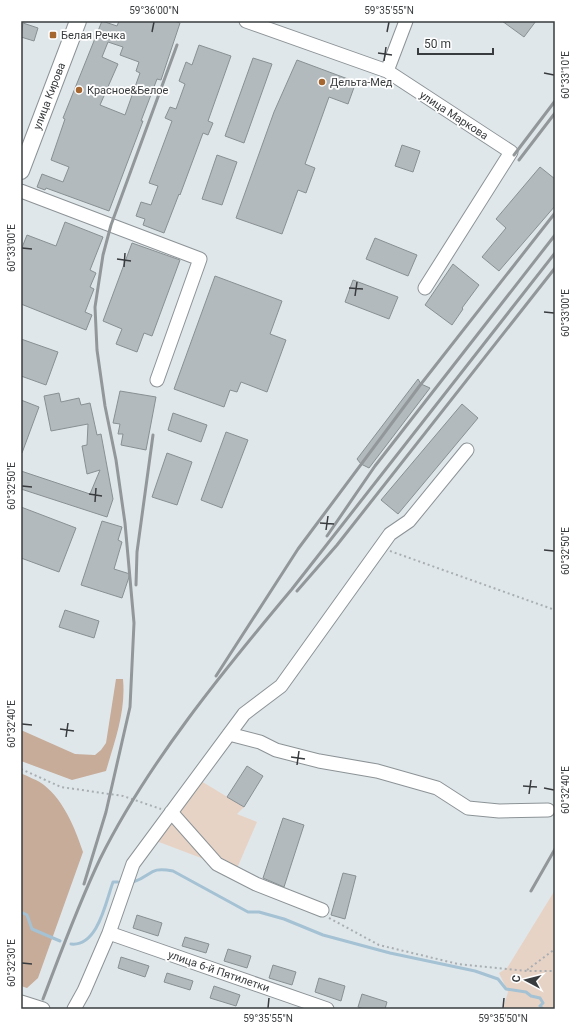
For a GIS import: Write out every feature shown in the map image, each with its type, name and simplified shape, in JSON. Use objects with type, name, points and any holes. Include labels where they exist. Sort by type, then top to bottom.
[{"type":"main road","name":"улица Кирова","points":[[21,171],[78,21]]},
{"type":"street","points":[[387,71],[406,21]]},
{"type":"street","name":"улица Маркова","points":[[251,22],[387,71],[511,152],[425,288]]},
{"type":"street","points":[[21,191],[200,259],[157,380]]},
{"type":"street","points":[[74,1009],[84,991],[109,933],[134,864],[244,714],[281,686],[390,534],[408,521],[467,450]]},
{"type":"street","points":[[229,734],[297,756],[377,771],[437,788],[468,808],[499,811],[548,810]]},
{"type":"street","points":[[171,812],[217,864],[256,884],[322,910]]},
{"type":"street","name":"улица 6-й Пятилетки","points":[[109,933],[327,1009]]},
{"type":"street","points":[[24,1005],[43,1009]]},
{"type":"path","points":[[381,547],[555,610]]},
{"type":"path","points":[[21,769],[61,787],[122,796],[171,812]]},
{"type":"path","points":[[322,910],[331,920],[379,945],[458,964],[555,971]]},
{"type":"path","points":[[527,970],[555,949]]},
{"type":"shaded area","points":[[116,679],[123,679],[123,703],[116,737],[106,771],[72,780],[21,761],[21,730],[75,754],[95,755],[101,750],[106,743]]},
{"type":"shaded area","points":[[21,773],[42,783],[51,791],[68,816],[83,852],[38,978],[27,988],[21,986]]},
{"type":"shaded area","points":[[196,778],[244,807],[237,814],[257,822],[235,873],[217,864],[151,839]]},
{"type":"shaded area","points":[[555,890],[555,1009],[503,1009],[508,992],[499,973],[507,968]]},
{"type":"building","points":[[102,21],[117,26],[119,21],[174,21],[180,23],[161,80],[157,79],[109,211],[46,188],[45,190],[37,187],[42,174],[63,182],[69,167],[51,160],[65,119],[63,118]],"holes":[[[108,42],[123,47],[120,55],[139,62],[136,71],[140,73],[125,115],[100,105],[118,64],[102,57]]]},
{"type":"building","points":[[502,21],[536,21],[524,37]]},
{"type":"building","points":[[23,23],[38,28],[34,41],[21,37]]},
{"type":"building","points":[[199,45],[231,56],[208,121],[213,123],[208,135],[203,133],[164,233],[143,225],[145,219],[136,216],[141,202],[151,205],[158,186],[149,183],[172,121],[165,118],[170,107],[176,109],[185,84],[179,81],[186,62],[192,65]]},
{"type":"building","points":[[253,58],[272,64],[244,143],[225,136]]},
{"type":"building","points":[[297,60],[356,82],[348,104],[329,97],[305,164],[315,168],[306,193],[298,190],[282,234],[236,218],[274,112]]},
{"type":"building","points":[[402,145],[420,151],[413,172],[395,166]]},
{"type":"building","points":[[217,155],[237,162],[222,205],[202,199]]},
{"type":"building","points":[[540,167],[555,179],[555,206],[499,271],[482,257],[506,228],[496,219]]},
{"type":"building","points":[[65,222],[103,237],[90,270],[96,273],[90,287],[94,289],[85,312],[92,315],[86,330],[21,304],[21,250],[27,235],[56,246]]},
{"type":"building","points":[[375,238],[417,255],[408,276],[366,259]]},
{"type":"building","points":[[132,243],[180,260],[152,336],[144,333],[137,352],[116,344],[122,329],[103,321]]},
{"type":"building","points":[[453,264],[479,285],[462,308],[463,309],[452,325],[425,305]]},
{"type":"building","points":[[215,276],[282,301],[270,334],[286,340],[267,392],[241,382],[237,392],[230,390],[224,407],[174,389]]},
{"type":"building","points":[[353,280],[398,297],[389,319],[345,302]]},
{"type":"building","points":[[21,339],[58,352],[46,385],[21,376]]},
{"type":"building","points":[[418,379],[421,384],[430,388],[369,468],[361,464],[357,459]]},
{"type":"building","points":[[120,391],[156,397],[146,450],[121,445],[123,434],[118,434],[120,424],[113,423]]},
{"type":"building","points":[[59,393],[61,402],[79,398],[81,405],[90,403],[97,435],[101,434],[113,499],[107,517],[21,489],[21,471],[90,494],[100,470],[87,474],[82,446],[87,445],[88,424],[51,431],[44,396]]},
{"type":"building","points":[[21,400],[39,407],[22,453],[21,452]]},
{"type":"building","points":[[462,404],[478,418],[398,514],[381,500]]},
{"type":"building","points":[[173,413],[207,425],[201,442],[168,430]]},
{"type":"building","points":[[226,432],[248,440],[222,508],[201,500]]},
{"type":"building","points":[[167,453],[192,462],[177,505],[152,497]]},
{"type":"building","points":[[21,507],[76,528],[59,572],[21,558]]},
{"type":"building","points":[[102,521],[122,527],[118,540],[122,542],[114,569],[130,574],[122,598],[81,585]]},
{"type":"building","points":[[65,610],[99,621],[94,638],[59,627]]},
{"type":"building","points":[[247,766],[263,776],[244,807],[227,797]]},
{"type":"building","points":[[283,818],[304,825],[284,887],[263,878]]},
{"type":"building","points":[[343,873],[356,876],[345,919],[331,915]]},
{"type":"building","points":[[137,915],[162,923],[158,936],[133,928]]},
{"type":"building","points":[[185,937],[209,944],[206,953],[182,946]]},
{"type":"building","points":[[228,949],[251,956],[247,968],[224,961]]},
{"type":"building","points":[[121,957],[149,966],[145,977],[118,968]]},
{"type":"building","points":[[273,965],[296,972],[292,985],[269,978]]},
{"type":"building","points":[[167,973],[193,981],[190,990],[164,982]]},
{"type":"building","points":[[319,978],[345,986],[341,1001],[315,992]]},
{"type":"building","points":[[214,986],[240,995],[236,1006],[210,998]]},
{"type":"building","points":[[362,994],[387,1002],[385,1009],[364,1009],[358,1007]]},
{"type":"waterway","points":[[133,882],[151,872],[159,870],[173,871],[248,912],[259,912],[284,919],[323,935],[390,953],[475,971],[498,979],[506,989],[526,992],[531,996],[540,998],[543,1003],[540,1006],[543,1009]]},
{"type":"waterway","points":[[71,944],[80,943],[88,938],[94,931],[104,911],[113,882],[118,882]]},
{"type":"waterway","points":[[21,912],[27,915],[32,929],[60,941]]},
{"type":"railway","points":[[84,884],[106,812],[130,707],[134,623],[125,523],[97,350],[95,307],[103,255],[111,225],[177,45]]},
{"type":"railway","points":[[514,155],[555,101]]},
{"type":"railway","points":[[519,160],[555,113]]},
{"type":"railway","points":[[216,676],[298,549],[421,384],[555,213]]},
{"type":"railway","points":[[327,536],[375,466],[555,235]]},
{"type":"railway","points":[[43,999],[77,911],[100,859],[119,823],[163,753],[214,685],[292,589],[555,253]]},
{"type":"railway","points":[[297,591],[337,545],[555,268]]},
{"type":"railway","points":[[136,585],[137,552],[153,435]]},
{"type":"railway","points":[[531,891],[555,849]]},
{"type":"place","name":"Белая Речка","points":[[53,35]]},
{"type":"place","name":"Дельта-Мед","points":[[322,82]]},
{"type":"place","name":"Красное&Белое","points":[[79,90]]}]
